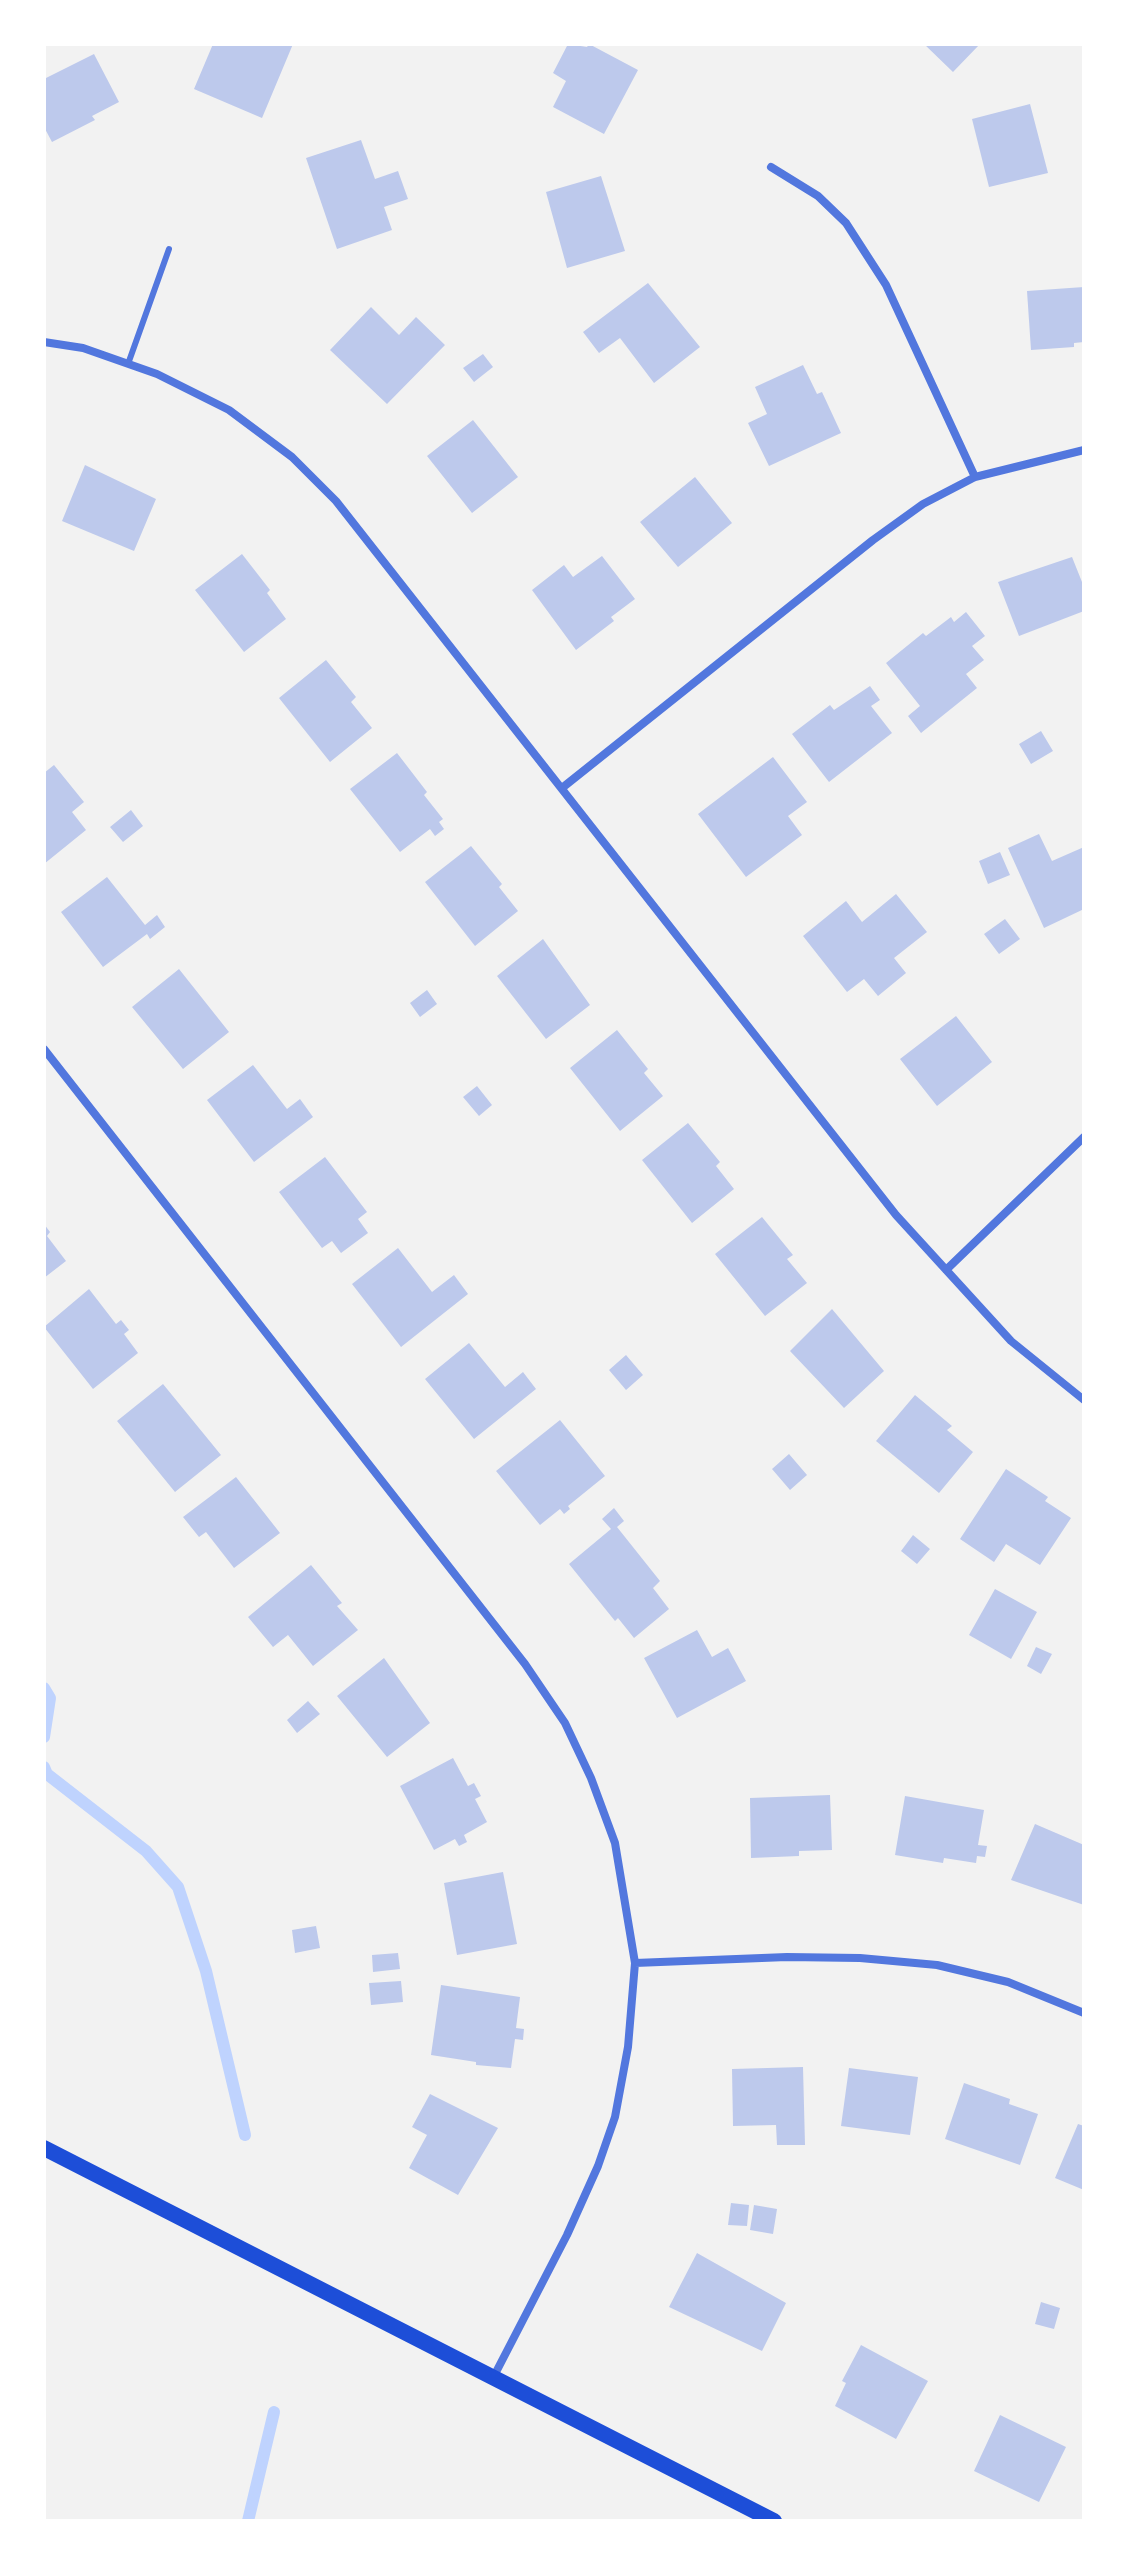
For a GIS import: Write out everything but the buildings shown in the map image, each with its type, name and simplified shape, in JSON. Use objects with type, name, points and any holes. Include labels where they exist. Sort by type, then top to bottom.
[{"type":"main road","points":[[44,2148],[774,2521]]},
{"type":"street","points":[[771,167],[818,196],[846,223],[886,285],[975,477]]},
{"type":"street","points":[[44,342],[83,348],[128,364],[229,410],[292,457],[336,501],[896,1215],[1011,1341],[1084,1400]]},
{"type":"street","points":[[562,788],[873,540],[923,504],[975,477],[1084,450]]},
{"type":"street","points":[[44,1049],[489,1618],[565,1723],[591,1778],[615,1843],[635,1963],[628,2047],[615,2117],[567,2235],[494,2376]]},
{"type":"street","points":[[946,1270],[1084,1137]]},
{"type":"street","points":[[635,1963],[787,1957],[860,1958],[937,1965],[1008,1982],[1084,2013]]},
{"type":"lane","points":[[128,364],[169,249]]},
{"type":"waterway","points":[[44,1688],[50,1698],[44,1737]]},
{"type":"waterway","points":[[44,1767],[47,1774],[146,1851],[178,1887],[206,1971],[245,2135]]},
{"type":"waterway","points":[[248,2521],[274,2412]]}]
